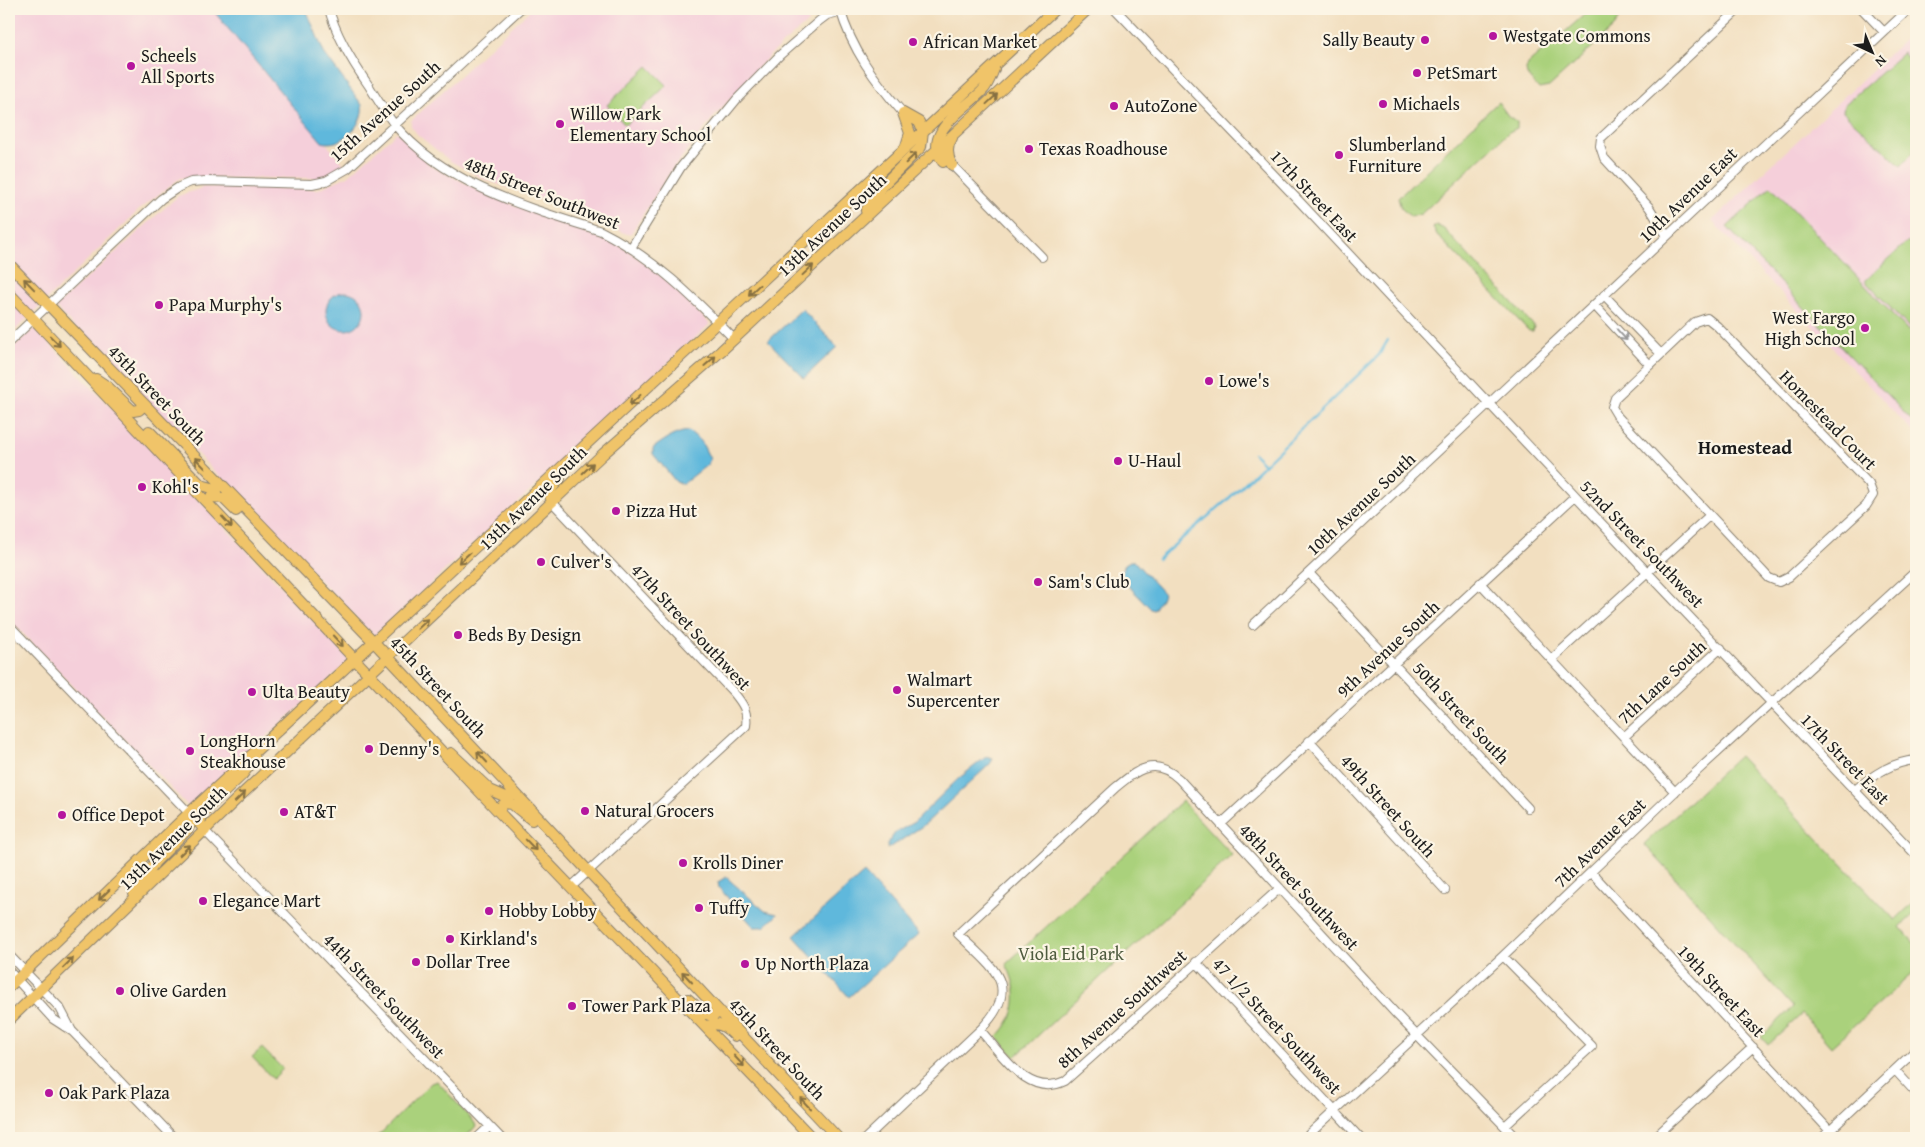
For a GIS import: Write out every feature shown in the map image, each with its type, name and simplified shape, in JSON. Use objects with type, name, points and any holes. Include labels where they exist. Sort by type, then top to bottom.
[{"type":"main road","points":[[948,164],[937,149],[940,132],[984,89],[998,62],[1055,9]]},
{"type":"main road","name":"13th Avenue South","points":[[9,1020],[34,998],[124,908],[603,454],[734,339],[1088,9]]},
{"type":"main road","name":"13th Avenue South","points":[[9,987],[189,813],[904,149],[921,127],[952,105],[998,62]]},
{"type":"main road","points":[[859,222],[881,187],[917,153],[923,138],[921,127],[903,113]]},
{"type":"main road","points":[[903,113],[910,133],[904,149]]},
{"type":"main road","points":[[948,164],[948,145],[956,133]]},
{"type":"main road","points":[[918,167],[928,162],[948,164]]},
{"type":"main road","name":"45th Street South","points":[[9,264],[373,641],[838,1138]]},
{"type":"main road","name":"45th Street South","points":[[9,293],[369,676],[812,1138]]},
{"type":"main road","points":[[88,376],[108,387],[133,411],[139,410],[144,405]]},
{"type":"main road","points":[[552,502],[549,492],[554,485],[607,432],[615,418]]},
{"type":"main road","points":[[133,423],[146,428],[201,485],[216,489],[221,485]]},
{"type":"main road","points":[[206,501],[211,497],[223,498],[268,543],[302,569]]},
{"type":"main road","points":[[426,734],[446,749],[490,790],[506,797],[515,793]]},
{"type":"main road","points":[[205,831],[200,824],[202,813],[242,775],[270,738]]},
{"type":"main road","points":[[497,810],[505,803],[512,804],[547,834],[558,839]]},
{"type":"main road","points":[[124,908],[155,862],[188,829],[191,822],[189,813]]},
{"type":"main road","points":[[634,953],[654,964],[704,1013],[712,1016],[721,1012]]},
{"type":"main road","points":[[706,1026],[713,1023],[728,1029],[760,1063],[790,1086]]},
{"type":"street","name":"48th Street Southwest","points":[[328,9],[338,34],[354,63],[395,124],[434,160],[471,182],[554,216],[601,231],[631,248],[657,267],[734,339]]},
{"type":"street","name":"15th Avenue South","points":[[9,342],[161,199],[179,187],[206,181],[293,184],[326,180],[347,169],[520,9]]},
{"type":"street","points":[[631,248],[681,166],[737,99],[780,55],[813,26],[827,15],[851,9]]},
{"type":"street","name":"17th Street East","points":[[1115,9],[1299,201],[1489,405]]},
{"type":"street","points":[[1668,236],[1649,207],[1604,158],[1600,142],[1604,135],[1739,9]]},
{"type":"street","points":[[1862,9],[1884,32]]},
{"type":"street","name":"10th Avenue East","points":[[1489,405],[1909,9]]},
{"type":"street","points":[[841,10],[848,34],[865,66],[903,113]]},
{"type":"street","points":[[948,164],[1042,257]]},
{"type":"street","points":[[1604,295],[1661,354]]},
{"type":"street","points":[[1594,305],[1650,365]]},
{"type":"street","name":"Homestead Court","points":[[1707,318],[1717,326],[1869,484],[1873,495],[1866,506],[1789,577],[1779,582],[1769,578],[1618,417],[1612,407],[1615,398],[1661,354],[1695,322],[1707,318]]},
{"type":"street","name":"52nd Street Southwest","points":[[1489,405],[1648,574],[1721,648],[1772,705]]},
{"type":"street","name":"10th Avenue South","points":[[1253,625],[1489,405]]},
{"type":"street","name":"9th Avenue South","points":[[1221,824],[1575,496]]},
{"type":"street","name":"47th Street Southwest","points":[[552,502],[734,693],[745,708],[746,726],[589,872]]},
{"type":"street","points":[[1552,659],[1710,516]]},
{"type":"street","name":"7th Avenue East","points":[[1305,1138],[1503,956],[1675,792],[1916,571]]},
{"type":"street","name":"50th Street South","points":[[1309,573],[1528,808]]},
{"type":"street","points":[[1480,583],[1675,792]]},
{"type":"street","points":[[9,625],[189,813]]},
{"type":"street","name":"7th Lane South","points":[[1624,737],[1721,648]]},
{"type":"street","name":"17th Street East","points":[[1772,705],[1916,855]]},
{"type":"street","name":"49th Street South","points":[[1310,742],[1445,890]]},
{"type":"street","points":[[1855,790],[1885,768],[1906,760],[1916,760]]},
{"type":"street","name":"48th Street Southwest","points":[[980,1030],[994,1016],[1000,1005],[1002,991],[1000,980],[993,968],[958,934],[1134,772],[1144,768],[1155,767],[1173,774],[1416,1035],[1516,1138]]},
{"type":"street","name":"44th Street Southwest","points":[[205,831],[501,1138]]},
{"type":"street","points":[[572,887],[589,872]]},
{"type":"street","name":"19th Street East","points":[[1591,872],[1830,1131]]},
{"type":"street","name":"8th Avenue Southwest","points":[[980,1030],[1018,1072],[1031,1082],[1038,1086],[1056,1085],[1079,1070],[1196,962],[1280,888]]},
{"type":"street","points":[[9,955],[60,1008],[73,1032]]},
{"type":"street","points":[[1503,956],[1592,1046],[1505,1126]]},
{"type":"street","name":"47 1/2 Street Southwest","points":[[1196,962],[1360,1138]]},
{"type":"street","points":[[9,971],[54,1019],[73,1032],[174,1138]]},
{"type":"street","points":[[866,1138],[980,1030]]},
{"type":"street","points":[[1654,1138],[1753,1047]]},
{"type":"street","points":[[1822,1138],[1916,1050]]},
{"type":"street","points":[[1894,1070],[1916,1093]]},
{"type":"street","points":[[477,1138],[490,1127]]},
{"type":"shaded area","points":[[9,9],[214,9],[345,166],[321,178],[180,178],[141,208],[9,336]]},
{"type":"shaded area","name":"Willow Park Elementary School","points":[[531,9],[823,9],[770,55],[712,119],[671,171],[631,233],[627,234],[564,207],[486,180],[450,161],[418,135],[411,126],[411,121]]},
{"type":"shaded area","name":"West Fargo High School","points":[[1916,29],[1916,435],[1712,221]]},
{"type":"shaded area","points":[[397,132],[431,166],[491,196],[624,247],[665,279],[710,324],[374,636],[55,307],[178,196],[205,187],[318,189],[348,176]]},
{"type":"shaded area","points":[[35,328],[351,660],[189,807],[9,619],[9,351]]},
{"type":"green space","points":[[1591,9],[1629,9],[1619,17],[1615,26],[1549,87],[1539,89],[1527,75],[1528,64]]},
{"type":"green space","points":[[1903,53],[1916,68],[1916,149],[1901,166],[1843,112],[1844,105]]},
{"type":"green space","points":[[648,66],[667,85],[625,125],[607,105]]},
{"type":"green space","points":[[1498,102],[1509,117],[1517,121],[1517,128],[1509,132],[1421,214],[1411,217],[1401,208],[1398,198]]},
{"type":"green space","points":[[1771,186],[1916,339],[1916,420],[1914,423],[1727,227]]},
{"type":"green space","points":[[1436,225],[1444,229],[1534,326],[1533,331],[1529,331],[1438,236],[1433,228]]},
{"type":"green space","points":[[1908,241],[1916,249],[1916,335],[1865,281]]},
{"type":"green space","points":[[1739,756],[1895,920],[1916,900],[1916,912],[1900,927],[1916,945],[1916,970],[1831,1047],[1802,1014],[1768,1045],[1761,1037],[1793,1007],[1644,844]]},
{"type":"green space","name":"Viola Eid Park","points":[[1182,801],[1232,855],[1015,1057],[997,1037],[1010,1020],[1015,1002],[1014,984],[1006,964]]},
{"type":"green space","points":[[262,1048],[283,1069],[273,1079],[252,1057]]},
{"type":"green space","points":[[437,1081],[476,1126],[465,1138],[376,1138],[431,1083]]},
{"type":"water","points":[[212,9],[306,9],[324,53],[362,105],[360,120],[351,133],[337,141],[330,143],[322,142]]},
{"type":"water","points":[[345,292],[358,298],[364,311],[358,324],[345,330],[332,324],[326,311],[332,298]]},
{"type":"water","points":[[802,309],[837,347],[804,378],[768,341]]},
{"type":"water","points":[[689,431],[701,441],[710,459],[707,465],[683,484],[676,482],[653,454],[653,448],[666,439]]},
{"type":"water","points":[[1134,561],[1164,594],[1154,610],[1120,577],[1125,564]]},
{"type":"water","points":[[986,757],[993,759],[990,764],[924,825],[888,849],[888,843],[895,833],[914,822],[958,779]]},
{"type":"water","points":[[864,873],[919,934],[849,997],[794,936]]},
{"type":"water","points":[[726,877],[765,911],[777,914],[776,916],[764,927],[754,927],[719,888],[718,882]]},
{"type":"waterway","points":[[1158,559],[1226,501],[1379,355],[1388,340]]},
{"type":"waterway","points":[[1254,454],[1264,464]]},
{"type":"place","name":"Westgate Commons","points":[[1493,36]]},
{"type":"place","name":"Sally Beauty","points":[[1425,40]]},
{"type":"place","name":"African Market","points":[[913,42]]},
{"type":"place","name":"Scheels All Sports","points":[[131,66]]},
{"type":"place","name":"PetSmart","points":[[1417,73]]},
{"type":"place","name":"Michaels","points":[[1383,104]]},
{"type":"place","name":"AutoZone","points":[[1114,106]]},
{"type":"place","name":"Willow Park Elementary School","points":[[560,124]]},
{"type":"place","name":"Texas Roadhouse","points":[[1029,149]]},
{"type":"place","name":"Slumberland Furniture","points":[[1339,155]]},
{"type":"place","name":"Papa Murphy's","points":[[159,305]]},
{"type":"place","name":"West Fargo High School","points":[[1865,328]]},
{"type":"place","name":"Lowe's","points":[[1209,381]]},
{"type":"place","name":"U-Haul","points":[[1118,461]]},
{"type":"place","name":"Kohl's","points":[[142,487]]},
{"type":"place","name":"Pizza Hut","points":[[616,511]]},
{"type":"place","name":"Culver's","points":[[541,562]]},
{"type":"place","name":"Sam's Club","points":[[1038,582]]},
{"type":"place","name":"Beds By Design","points":[[458,635]]},
{"type":"place","name":"Walmart Supercenter","points":[[897,690]]},
{"type":"place","name":"Ulta Beauty","points":[[252,692]]},
{"type":"place","name":"Denny's","points":[[369,749]]},
{"type":"place","name":"LongHorn Steakhouse","points":[[190,751]]},
{"type":"place","name":"Natural Grocers","points":[[585,811]]},
{"type":"place","name":"AT&T","points":[[284,812]]},
{"type":"place","name":"Office Depot","points":[[62,815]]},
{"type":"place","name":"Krolls Diner","points":[[683,863]]},
{"type":"place","name":"Elegance Mart","points":[[203,901]]},
{"type":"place","name":"Tuffy","points":[[699,908]]},
{"type":"place","name":"Hobby Lobby","points":[[489,911]]},
{"type":"place","name":"Kirkland's","points":[[450,939]]},
{"type":"place","name":"Dollar Tree","points":[[416,962]]},
{"type":"place","name":"Up North Plaza","points":[[745,964]]},
{"type":"place","name":"Olive Garden","points":[[120,991]]},
{"type":"place","name":"Tower Park Plaza","points":[[572,1006]]},
{"type":"place","name":"Oak Park Plaza","points":[[49,1093]]},
{"type":"district","name":"Homestead","points":[[1745,447]]}]
